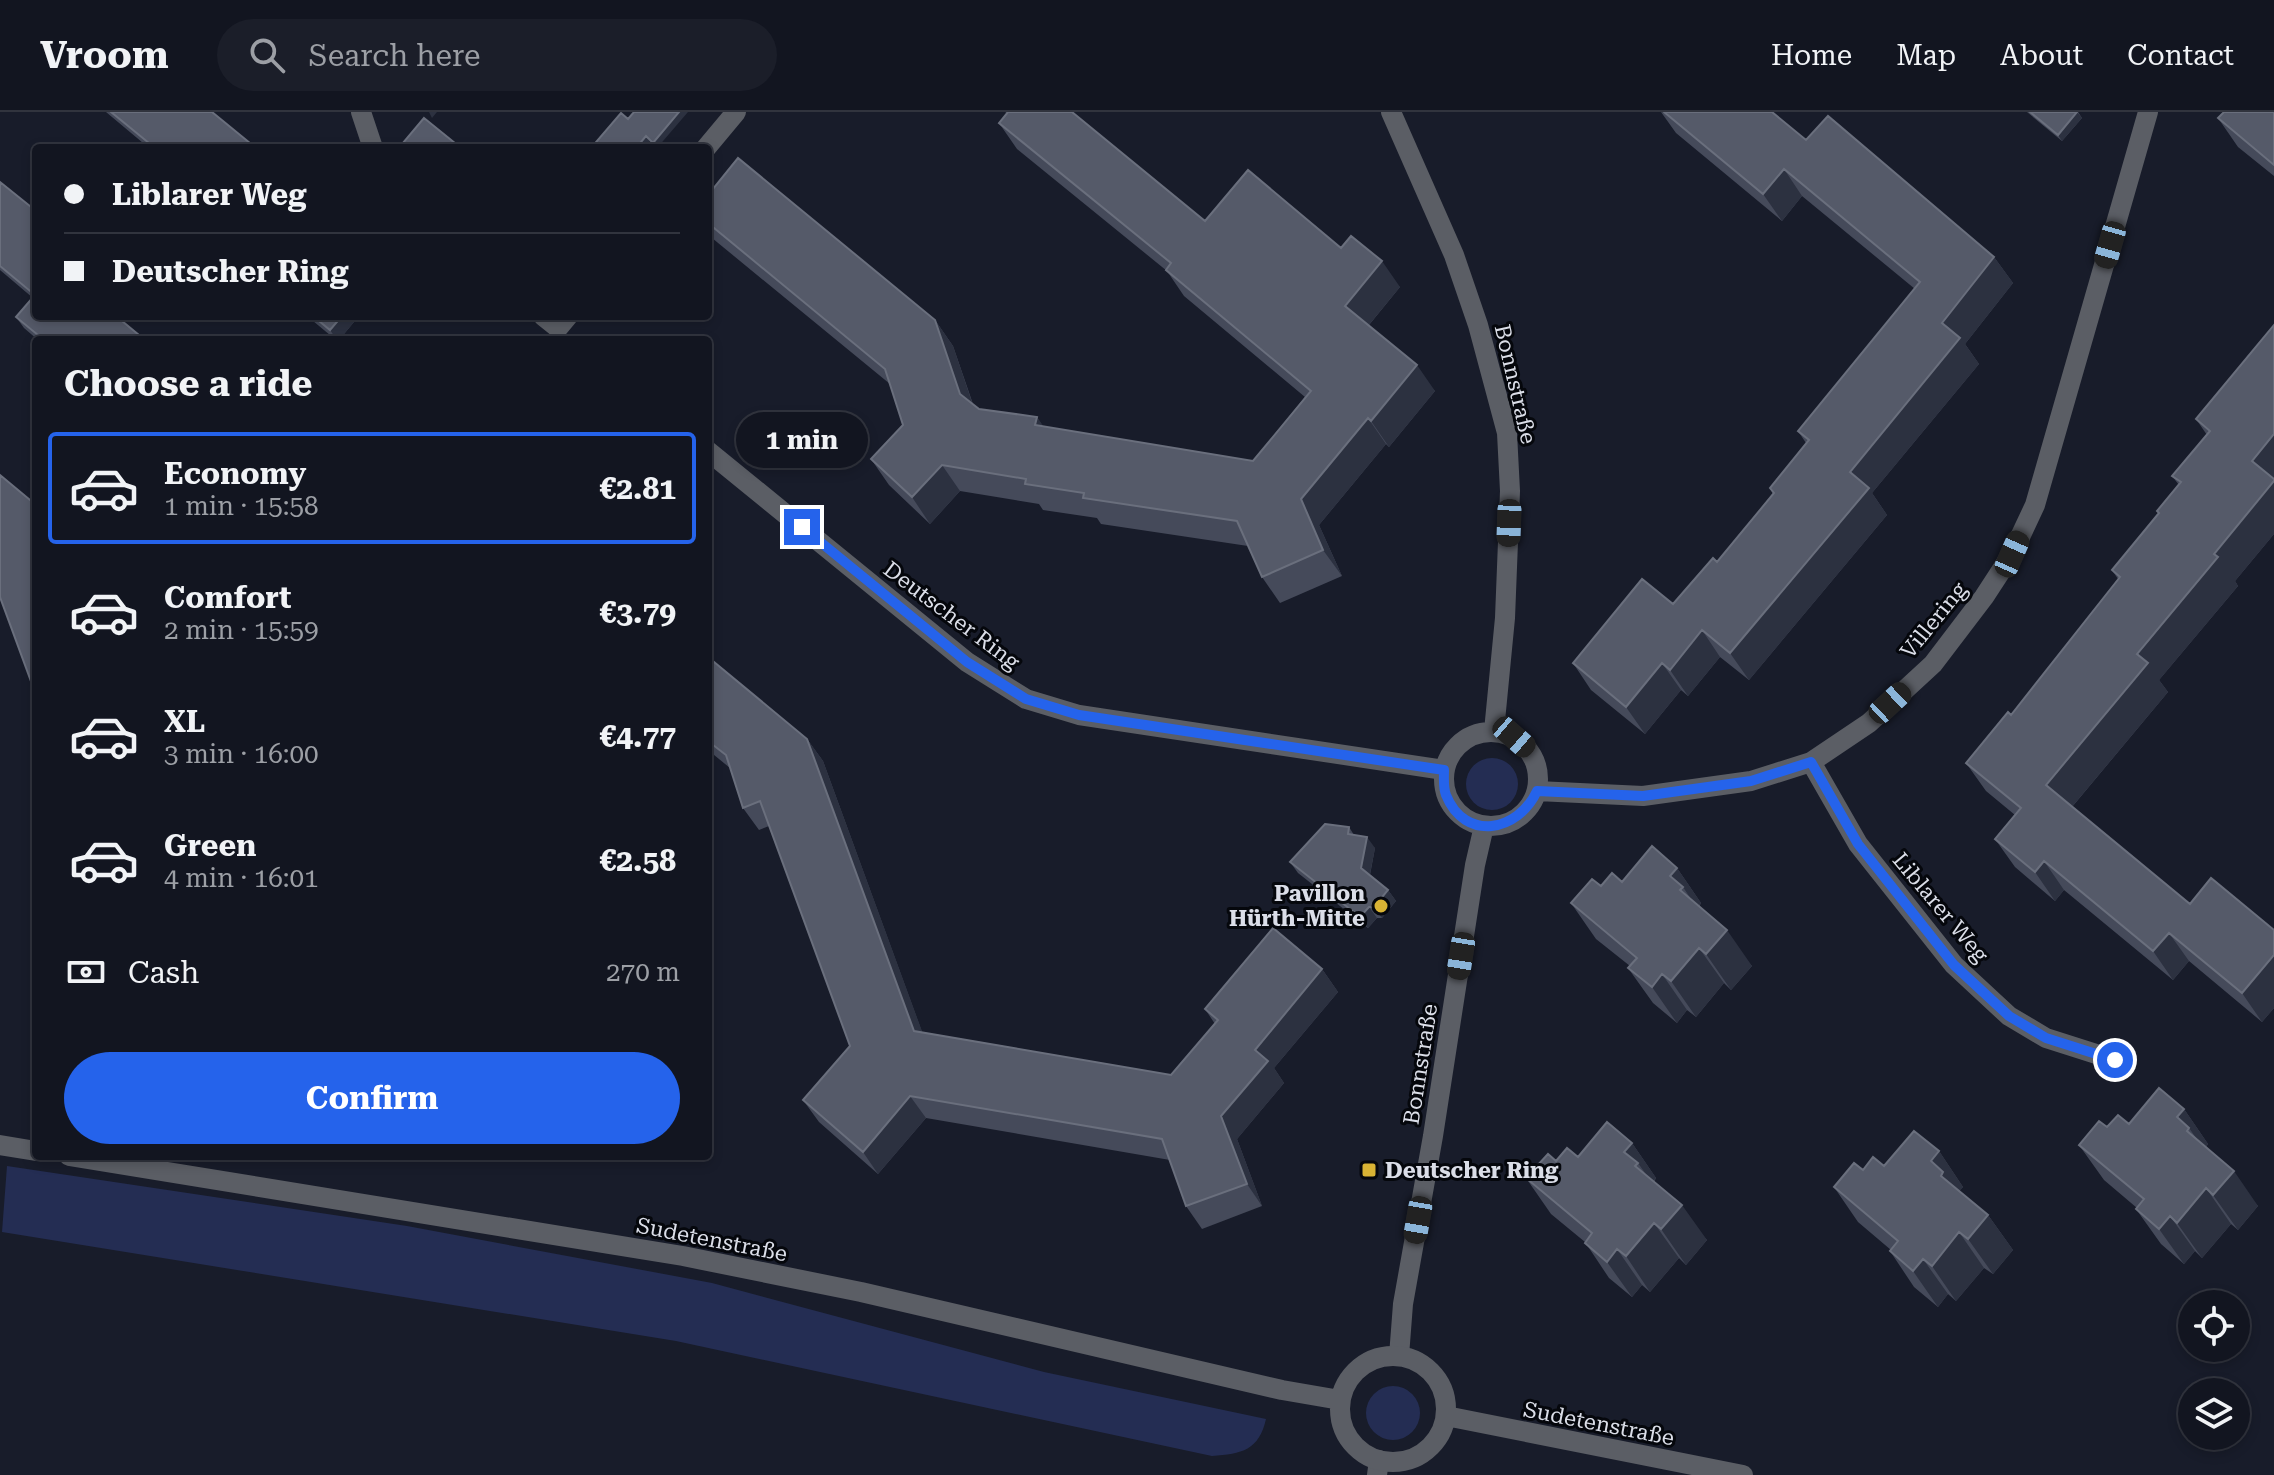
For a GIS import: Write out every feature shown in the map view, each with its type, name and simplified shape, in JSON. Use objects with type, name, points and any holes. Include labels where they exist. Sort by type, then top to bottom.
[{"type":"street","points":[[361,112],[372,144]]},
{"type":"street","points":[[709,144],[736,112]]},
{"type":"street","name":"Bonnstraße","points":[[1391,112],[1454,255],[1478,325],[1507,433],[1510,491],[1505,618],[1494,731]]},
{"type":"street","name":"Villering","points":[[1537,791],[1643,796],[1751,781],[1811,762],[1869,723],[1933,664],[2012,554],[2035,505],[2148,112]]},
{"type":"street","name":"Deutscher Ring","points":[[712,454],[967,662],[1026,699],[1079,715],[1444,770]]},
{"type":"street","points":[[1494,731],[1514,737],[1530,751],[1538,770],[1537,791],[1530,807],[1517,819],[1501,826],[1484,826],[1467,820],[1453,808],[1445,792],[1444,770],[1451,753],[1465,738],[1479,732],[1494,731]]},
{"type":"street","name":"Liblarer Weg","points":[[1811,762],[1858,844],[1954,965],[2009,1016],[2046,1038],[2115,1060]]},
{"type":"street","name":"Bonnstraße","points":[[1399,1356],[1403,1304],[1484,826]]},
{"type":"street","points":[[0,1145],[32,1150]]},
{"type":"street","name":"Sudetenstraße","points":[[94,1160],[683,1256],[861,1292],[1282,1390],[1340,1400]]},
{"type":"street","points":[[1399,1356],[1416,1361],[1430,1370],[1440,1384],[1446,1416],[1438,1437],[1423,1454],[1378,1468],[1344,1431],[1340,1400],[1352,1375],[1362,1366],[1373,1360],[1399,1356]]},
{"type":"street","name":"Sudetenstraße","points":[[1446,1416],[1743,1475]]},
{"type":"shaded area","points":[[1492,758],[1510,766],[1518,784],[1510,802],[1492,810],[1474,802],[1466,784],[1474,766]]},
{"type":"shaded area","points":[[7,1166],[407,1226],[712,1283],[1044,1372],[1266,1419],[1254,1444],[1240,1452],[1212,1456],[676,1341],[2,1232]]},
{"type":"shaded area","points":[[1393,1386],[1404,1388],[1412,1394],[1418,1402],[1418,1424],[1412,1432],[1404,1438],[1393,1440],[1382,1438],[1374,1432],[1368,1424],[1366,1413],[1368,1402],[1374,1394],[1382,1388]]},
{"type":"building","points":[[111,112],[212,112],[251,144],[150,144]]},
{"type":"building","points":[[634,112],[679,112],[653,143],[646,136],[639,144],[594,144],[621,113],[628,119]]},
{"type":"building","points":[[1008,112],[1072,112],[1205,221],[1248,170],[1341,248],[1351,236],[1382,261],[1345,306],[1417,365],[1301,499],[1323,550],[1262,577],[1237,521],[1083,498],[1084,493],[1025,484],[1026,479],[942,465],[912,497],[871,459],[903,425],[885,369],[712,226],[712,190],[738,158],[935,320],[960,394],[979,409],[1037,417],[1035,425],[1253,461],[1311,391],[1166,270],[1171,263],[999,123]]},
{"type":"building","points":[[1664,112],[1772,112],[1806,140],[1828,116],[1994,257],[1942,323],[1960,338],[1850,472],[1869,488],[1730,653],[1702,630],[1670,670],[1662,663],[1626,707],[1573,663],[1642,579],[1673,604],[1713,558],[1717,562],[1774,493],[1770,488],[1809,440],[1798,431],[1920,282],[1784,169],[1763,194]]},
{"type":"building","points":[[2030,112],[2077,112],[2058,135]]},
{"type":"building","points":[[2224,112],[2274,112],[2274,165],[2218,118]]},
{"type":"building","points":[[424,118],[456,144],[402,144]]},
{"type":"building","points":[[0,182],[32,208],[32,293],[0,266]]},
{"type":"building","points":[[32,298],[32,320],[121,320],[140,336],[39,336],[16,317]]},
{"type":"building","points":[[318,320],[339,320],[330,330]]},
{"type":"building","points":[[2274,325],[2274,434],[2252,461],[2274,481],[2214,554],[2218,557],[2137,654],[2148,663],[2046,785],[2190,904],[2211,878],[2274,930],[2274,955],[2242,993],[2169,933],[2153,951],[2044,861],[2035,872],[1995,839],[2021,808],[1966,763],[2008,712],[2011,715],[2120,577],[2112,570],[2181,482],[2172,476],[2210,431],[2196,419]]},
{"type":"building","points":[[0,475],[32,502],[32,684],[0,597]]},
{"type":"building","points":[[712,660],[807,739],[914,1031],[1171,1075],[1218,1020],[1205,1009],[1273,928],[1322,969],[1255,1050],[1268,1061],[1221,1116],[1247,1184],[1186,1206],[1162,1139],[910,1096],[863,1152],[803,1100],[850,1046],[760,801],[743,808],[726,755],[712,744]]},
{"type":"building","points":[[1325,824],[1349,827],[1348,834],[1367,837],[1361,868],[1388,890],[1374,907],[1369,907],[1360,917],[1290,862]]},
{"type":"building","points":[[1652,846],[1677,868],[1670,876],[1683,887],[1680,890],[1727,930],[1706,954],[1699,948],[1671,981],[1662,974],[1652,987],[1628,968],[1637,958],[1571,903],[1592,879],[1601,886],[1612,873],[1622,882]]},
{"type":"building","points":[[2159,1088],[2184,1109],[2177,1117],[2189,1128],[2187,1131],[2234,1171],[2213,1195],[2206,1188],[2177,1223],[2170,1216],[2159,1229],[2136,1209],[2144,1199],[2079,1145],[2099,1121],[2107,1127],[2118,1115],[2129,1124]]},
{"type":"building","points":[[1607,1122],[1632,1143],[1624,1152],[1638,1163],[1635,1166],[1682,1205],[1661,1229],[1654,1223],[1626,1256],[1617,1249],[1607,1262],[1585,1243],[1592,1233],[1526,1178],[1548,1154],[1556,1161],[1567,1148],[1578,1157]]},
{"type":"building","points":[[1914,1131],[1939,1151],[1931,1161],[1943,1172],[1941,1176],[1988,1215],[1968,1239],[1959,1232],[1932,1266],[1923,1259],[1913,1271],[1890,1251],[1898,1241],[1834,1187],[1854,1163],[1863,1170],[1873,1157],[1884,1166]]},
{"type":"place","name":"Pavillon Hürth-Mitte","points":[[1381,906]]},
{"type":"place","name":"Deutscher Ring","points":[[1369,1170]]},
{"type":"route","points":[[802,527],[967,662],[1026,699],[1079,715],[1444,770],[1445,792],[1453,808],[1467,820],[1484,826],[1501,826],[1517,819],[1530,807],[1537,791],[1643,796],[1751,781],[1811,762],[1858,844],[1954,965],[2009,1016],[2046,1038],[2115,1060]]}]
